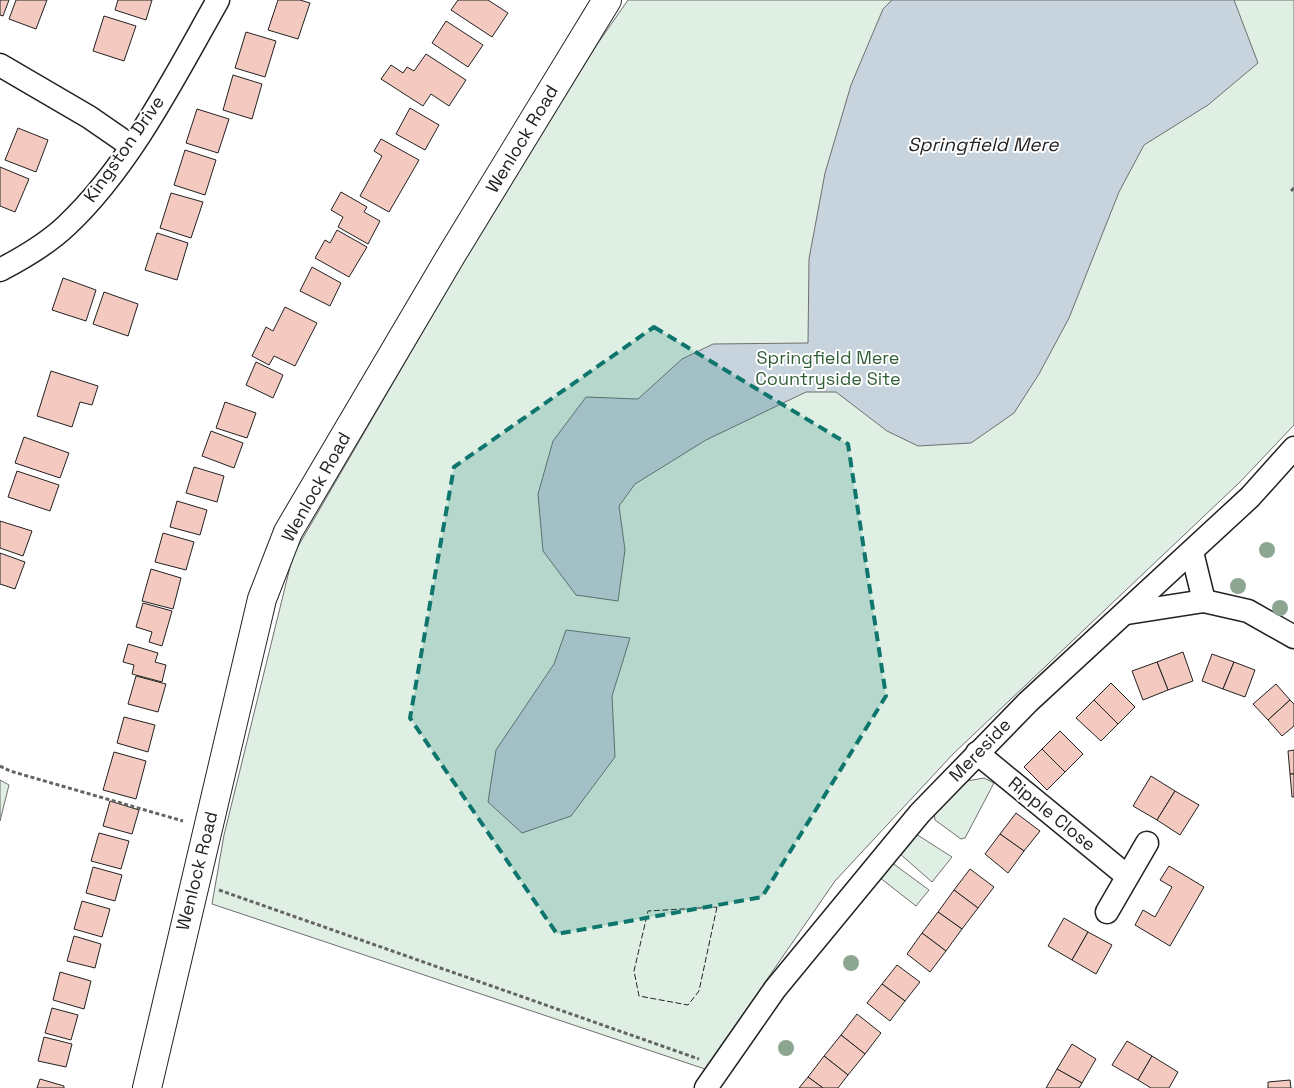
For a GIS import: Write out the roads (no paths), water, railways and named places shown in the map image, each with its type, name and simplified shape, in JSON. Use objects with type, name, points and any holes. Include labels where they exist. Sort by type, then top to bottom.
[{"type":"main road","name":"Wenlock Road","points":[[146,1088],[262,599],[288,532],[452,254],[607,0]]},
{"type":"street","name":"Kingston Drive","points":[[0,270],[44,244],[65,227],[89,202],[131,146],[218,0]]},
{"type":"street","points":[[0,65],[89,117],[131,146]]},
{"type":"street","name":"Mereside","points":[[706,1088],[719,1066],[775,989],[920,813],[1028,702],[1127,613],[1250,497],[1294,448]]},
{"type":"street","points":[[1192,552],[1204,601]]},
{"type":"street","points":[[1127,613],[1204,601],[1248,611],[1294,637]]},
{"type":"street","name":"Ripple Close","points":[[977,753],[1127,876]]},
{"type":"street","points":[[1107,912],[1147,843]]},
{"type":"water","name":"Springfield Mere","points":[[892,0],[1234,0],[1258,63],[1208,105],[1144,145],[1119,192],[1069,318],[1039,374],[1014,413],[971,443],[918,446],[887,431],[836,392],[806,392],[706,440],[635,484],[619,506],[625,550],[618,601],[576,595],[543,551],[538,494],[553,441],[586,397],[638,399],[682,359],[713,344],[808,343],[809,259],[825,173],[851,85],[883,9]]},
{"type":"water","points":[[566,630],[630,638],[612,696],[615,757],[571,816],[522,833],[488,802],[496,750],[554,664]]},
{"type":"park label","name":"Springfield Mere Countryside Site","points":[[828,368]]}]
